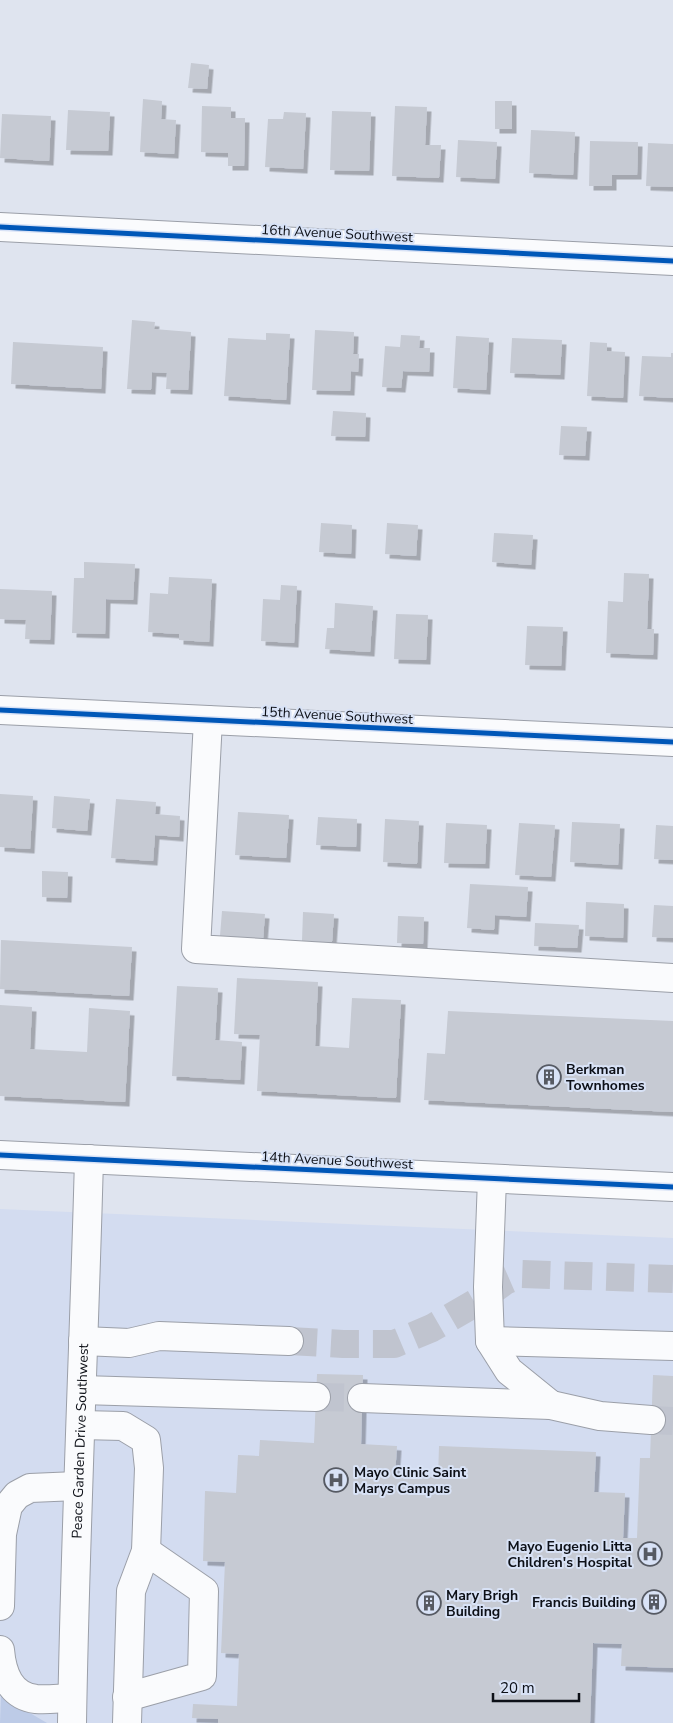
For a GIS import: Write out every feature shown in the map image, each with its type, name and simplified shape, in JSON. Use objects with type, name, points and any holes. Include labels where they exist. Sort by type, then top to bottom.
[{"type":"street","name":"16th Avenue Southwest","points":[[0,227],[673,261]]},
{"type":"street","name":"15th Avenue Southwest","points":[[0,710],[673,742]]},
{"type":"street","points":[[208,720],[196,949],[673,978]]},
{"type":"street","name":"14th Avenue Southwest","points":[[0,1155],[673,1188]]},
{"type":"street","name":"Peace Garden Drive Southwest","points":[[72,1711],[77,1486],[81,1426],[89,1159]]},
{"type":"street","points":[[492,1179],[488,1287],[490,1341],[509,1370],[552,1405]]},
{"type":"street","points":[[83,1333],[129,1343],[159,1336],[289,1341]]},
{"type":"street","points":[[490,1341],[673,1346]]},
{"type":"street","points":[[82,1390],[316,1396]]},
{"type":"street","points":[[362,1398],[552,1405],[600,1416],[651,1420]]},
{"type":"street","points":[[81,1426],[123,1426],[146,1440],[150,1468],[146,1551],[131,1591],[127,1710],[202,1676],[204,1591],[146,1551]]},
{"type":"street","points":[[0,1606],[2,1534],[8,1506],[17,1495],[30,1488],[77,1486]]},
{"type":"street","points":[[0,1650],[1,1666],[9,1683],[22,1694],[72,1711]]},
{"type":"shaded area","name":"Mayo Clinic Saint Marys Campus","points":[[0,1209],[673,1238],[673,1723],[0,1723]]},
{"type":"shaded area","points":[[1,1696],[47,1723],[0,1723]]},
{"type":"building","points":[[191,63],[209,65],[207,89],[188,88]]},
{"type":"building","points":[[143,99],[162,101],[161,119],[176,120],[174,154],[140,152]]},
{"type":"building","points":[[495,101],[512,101],[512,129],[495,129]]},
{"type":"building","points":[[202,106],[231,107],[231,118],[245,118],[244,166],[228,166],[228,153],[201,152]]},
{"type":"building","points":[[395,106],[427,107],[425,145],[441,145],[439,178],[392,176]]},
{"type":"building","points":[[68,110],[110,112],[108,151],[66,150]]},
{"type":"building","points":[[332,111],[371,112],[369,171],[330,170]]},
{"type":"building","points":[[284,112],[306,113],[303,169],[265,167],[268,119],[283,119]]},
{"type":"building","points":[[2,114],[51,116],[49,161],[0,158]]},
{"type":"building","points":[[531,130],[575,132],[573,175],[529,173]]},
{"type":"building","points":[[458,140],[497,142],[495,179],[456,177]]},
{"type":"building","points":[[590,141],[638,142],[637,175],[612,175],[612,186],[589,186]]},
{"type":"building","points":[[648,143],[673,144],[673,187],[646,186]]},
{"type":"building","points":[[132,320],[155,322],[154,329],[191,332],[188,390],[166,389],[167,373],[152,372],[151,390],[127,389]]},
{"type":"building","points":[[315,330],[354,332],[353,354],[359,354],[358,372],[351,371],[350,391],[312,390]]},
{"type":"building","points":[[266,333],[290,334],[286,400],[224,396],[228,338],[266,340]]},
{"type":"building","points":[[401,335],[420,336],[419,348],[430,348],[429,372],[403,371],[401,388],[382,387],[385,346],[400,347]]},
{"type":"building","points":[[456,336],[489,338],[486,390],[453,388]]},
{"type":"building","points":[[512,338],[562,340],[560,375],[510,373]]},
{"type":"building","points":[[13,342],[103,347],[101,389],[11,384]]},
{"type":"building","points":[[590,342],[607,343],[607,351],[625,352],[623,398],[587,396]]},
{"type":"building","points":[[671,353],[673,353],[673,398],[639,396],[642,356],[671,357]]},
{"type":"building","points":[[333,411],[366,413],[365,437],[331,436]]},
{"type":"building","points":[[561,426],[587,427],[585,456],[559,455]]},
{"type":"building","points":[[321,523],[352,525],[351,554],[319,552]]},
{"type":"building","points":[[387,523],[418,525],[416,556],[385,554]]},
{"type":"building","points":[[494,533],[533,535],[531,565],[492,562]]},
{"type":"building","points":[[84,562],[135,564],[133,600],[106,599],[105,634],[72,633],[74,578],[84,578]]},
{"type":"building","points":[[624,573],[649,574],[647,629],[654,629],[653,655],[606,653],[608,601],[623,602]]},
{"type":"building","points":[[169,577],[212,579],[209,642],[179,640],[179,634],[148,632],[150,593],[168,594]]},
{"type":"building","points":[[281,585],[297,586],[294,643],[261,641],[263,599],[280,600]]},
{"type":"building","points":[[0,589],[52,591],[50,640],[25,639],[26,620],[0,619]]},
{"type":"building","points":[[335,603],[373,606],[370,652],[325,649],[327,628],[334,628]]},
{"type":"building","points":[[396,614],[428,615],[426,660],[394,659]]},
{"type":"building","points":[[527,626],[563,627],[561,666],[525,665]]},
{"type":"building","points":[[0,794],[33,796],[30,849],[0,847]]},
{"type":"building","points":[[54,796],[90,799],[87,831],[52,828]]},
{"type":"building","points":[[116,799],[156,802],[155,814],[180,816],[179,837],[155,835],[153,861],[111,858]]},
{"type":"building","points":[[238,812],[289,815],[286,858],[235,855]]},
{"type":"building","points":[[318,817],[357,819],[356,847],[316,845]]},
{"type":"building","points":[[385,819],[419,821],[417,864],[383,862]]},
{"type":"building","points":[[572,822],[620,824],[618,865],[570,862]]},
{"type":"building","points":[[446,823],[487,825],[485,864],[444,863]]},
{"type":"building","points":[[519,823],[555,825],[551,877],[515,875]]},
{"type":"building","points":[[656,825],[673,826],[673,860],[654,859]]},
{"type":"building","points":[[42,871],[68,872],[67,898],[42,897]]},
{"type":"building","points":[[470,884],[528,887],[526,917],[495,915],[494,930],[467,928]]},
{"type":"building","points":[[586,902],[624,904],[623,938],[585,936]]},
{"type":"building","points":[[654,905],[673,906],[673,938],[652,937]]},
{"type":"building","points":[[222,911],[265,914],[263,939],[220,936]]},
{"type":"building","points":[[303,912],[334,914],[332,942],[302,941]]},
{"type":"building","points":[[398,916],[424,917],[423,944],[397,943]]},
{"type":"building","points":[[535,923],[579,925],[577,948],[534,946]]},
{"type":"building","points":[[1,940],[132,947],[129,996],[0,989]]},
{"type":"building","points":[[237,978],[318,982],[315,1046],[349,1048],[352,998],[401,1000],[396,1098],[257,1091],[260,1035],[234,1034]]},
{"type":"building","points":[[177,986],[218,988],[215,1040],[242,1042],[240,1080],[172,1076]]},
{"type":"building","points":[[0,1005],[32,1007],[30,1049],[87,1052],[89,1008],[130,1011],[125,1102],[0,1096]]},
{"type":"building","name":"Berkman Townhomes","points":[[448,1011],[673,1021],[673,1112],[424,1100],[427,1053],[445,1054]]},
{"type":"building","name":"Mary Brigh Building","points":[[317,1374],[363,1375],[361,1444],[397,1446],[395,1475],[438,1477],[439,1446],[596,1452],[594,1492],[625,1493],[623,1538],[637,1538],[640,1458],[650,1458],[653,1375],[673,1376],[673,1668],[621,1666],[622,1644],[593,1643],[590,1723],[218,1723],[218,1719],[192,1718],[193,1704],[237,1706],[239,1654],[221,1653],[225,1562],[203,1561],[205,1491],[236,1493],[238,1455],[259,1456],[260,1440],[314,1443]]},
{"type":"tunnel","points":[[289,1341],[394,1344],[432,1328],[475,1303],[505,1281],[521,1274],[673,1279]]},
{"type":"tunnel","points":[[316,1397],[362,1398]]},
{"type":"tunnel","points":[[651,1420],[673,1421]]},
{"type":"cycle path","points":[[0,227],[673,261]]},
{"type":"cycle path","points":[[0,710],[673,742]]},
{"type":"cycle path","points":[[0,1155],[673,1187]]},
{"type":"place","name":"Berkman Townhomes","points":[[549,1077]]},
{"type":"place","name":"Mayo Clinic Saint Marys Campus","points":[[336,1480]]},
{"type":"place","name":"Mayo Eugenio Litta Children's Hospital","points":[[650,1554]]},
{"type":"place","name":"Francis Building","points":[[654,1602]]},
{"type":"place","name":"Mary Brigh Building","points":[[429,1603]]}]
